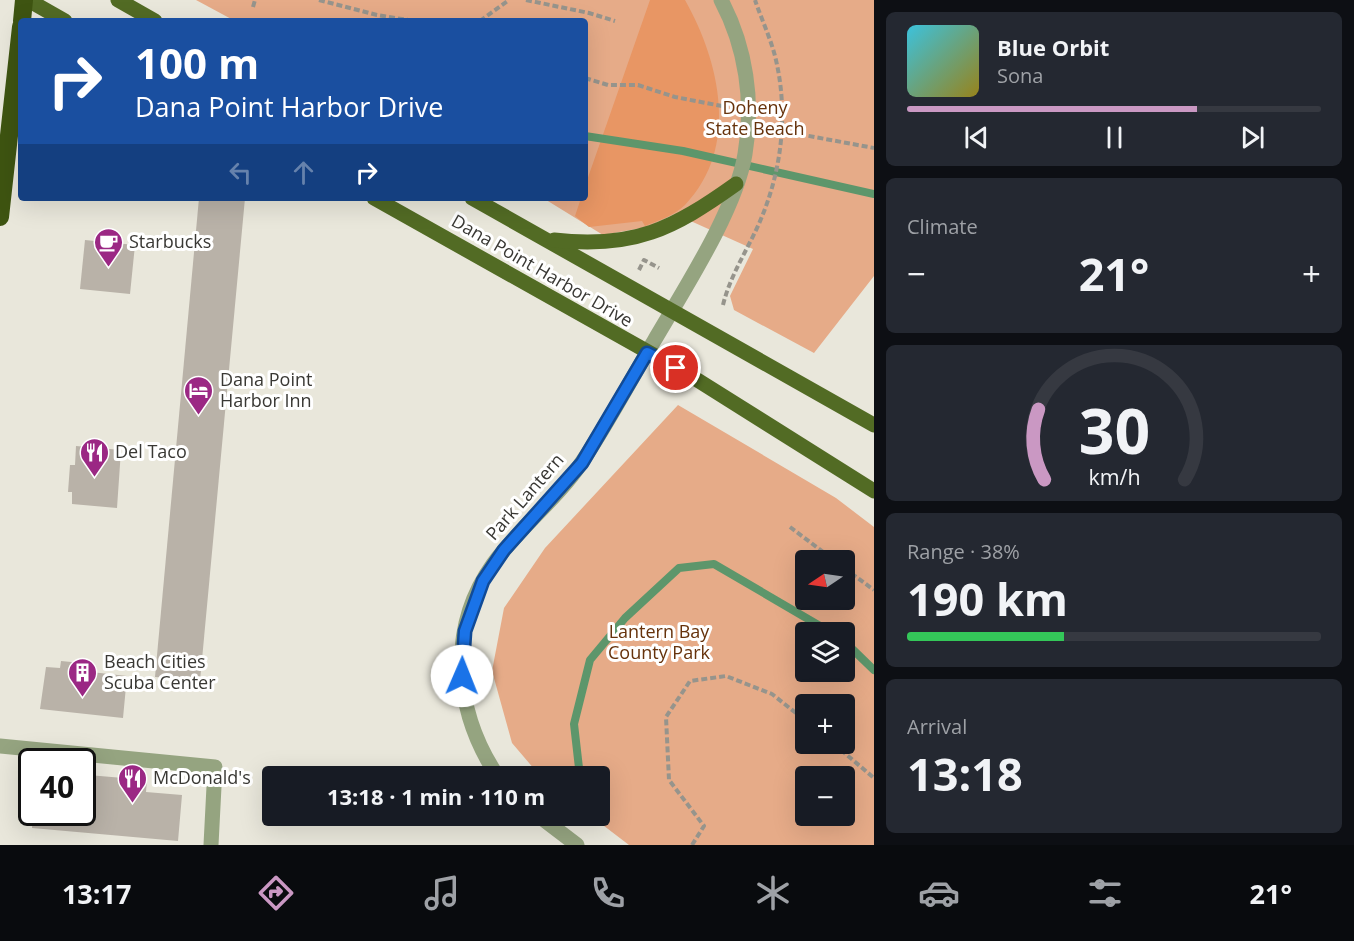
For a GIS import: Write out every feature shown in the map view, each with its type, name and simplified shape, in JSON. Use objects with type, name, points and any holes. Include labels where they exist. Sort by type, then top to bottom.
[{"type":"highway","points":[[23,18],[26,0]]},
{"type":"highway","points":[[0,217],[7,88],[18,40]]},
{"type":"main road","points":[[26,0],[59,18]]},
{"type":"main road","points":[[118,0],[150,18]]},
{"type":"main road","points":[[545,239],[595,244],[635,239],[689,216],[736,184]]},
{"type":"main road","name":"Dana Point Harbor Drive","points":[[379,201],[691,376],[874,491]]},
{"type":"main road","name":"Dana Point Harbor Drive","points":[[477,201],[874,424]]},
{"type":"street","points":[[672,310],[718,225],[745,157],[749,112],[739,40],[721,0]]},
{"type":"street","name":"Park Lantern","points":[[492,766],[473,734],[464,698],[462,649],[470,612],[492,566],[582,463],[672,310]]},
{"type":"street","points":[[0,746],[215,767],[211,845]]},
{"type":"street","points":[[552,826],[578,845]]},
{"type":"path","points":[[253,6],[255,0]]},
{"type":"path","points":[[319,0],[396,18]]},
{"type":"path","points":[[484,18],[509,0]]},
{"type":"path","points":[[526,0],[590,13],[615,21]]},
{"type":"path","points":[[588,79],[608,85],[638,85],[675,97],[749,112]]},
{"type":"path","points":[[783,131],[874,148]]},
{"type":"path","points":[[636,276],[644,260],[659,268]]},
{"type":"path","points":[[790,527],[820,550]]},
{"type":"path","points":[[855,576],[874,590]]},
{"type":"path","points":[[692,845],[704,826],[669,780],[666,717],[690,681],[726,676],[772,694],[795,712]]},
{"type":"path","points":[[846,754],[874,778]]},
{"type":"green space","name":"Doheny State Beach","points":[[196,0],[874,0],[874,276],[814,353],[734,310],[730,296],[753,249],[675,214],[647,227],[603,235],[548,201],[588,201],[588,18],[229,18]]},
{"type":"green space","name":"Lantern Bay County Park","points":[[678,405],[836,498],[874,527],[874,845],[629,845],[604,826],[610,826],[610,766],[532,766],[512,743],[492,671],[504,608],[545,548]]},
{"type":"shaded area","points":[[650,0],[685,0],[708,50],[719,104],[718,131],[713,158],[702,182],[681,209],[661,220],[645,226],[642,221],[589,227],[575,216],[580,201],[588,201],[588,177]]},
{"type":"building","points":[[199,201],[245,201],[200,681],[155,677]]},
{"type":"building","name":"Starbucks","points":[[85,240],[135,245],[130,294],[80,289]]},
{"type":"building","name":"Del Taco","points":[[76,446],[121,450],[117,508],[72,504],[72,492],[68,492],[70,465],[75,465]]},
{"type":"building","name":"Beach Cities Scuba Center","points":[[61,661],[92,664],[91,672],[127,676],[123,718],[40,709],[46,667],[60,668]]},
{"type":"building","name":"McDonald's","points":[[96,776],[147,780],[146,792],[182,795],[178,841],[32,828],[32,826],[96,826]]},
{"type":"waterway","points":[[588,136],[683,151],[874,194]]},
{"type":"waterway","points":[[579,766],[574,724],[590,660],[625,618],[679,568],[714,564],[813,622]]},
{"type":"waterway","points":[[855,652],[874,670]]},
{"type":"place","name":"Starbucks","points":[[108,268]]},
{"type":"place","name":"Dana Point Harbor Inn","points":[[199,416]]},
{"type":"place","name":"Del Taco","points":[[94,478]]},
{"type":"place","name":"Beach Cities Scuba Center","points":[[83,698]]},
{"type":"place","name":"McDonald's","points":[[132,804]]},
{"type":"route","points":[[462,676],[462,649],[470,612],[492,566],[582,463],[594,439],[647,353],[676,368]]}]
